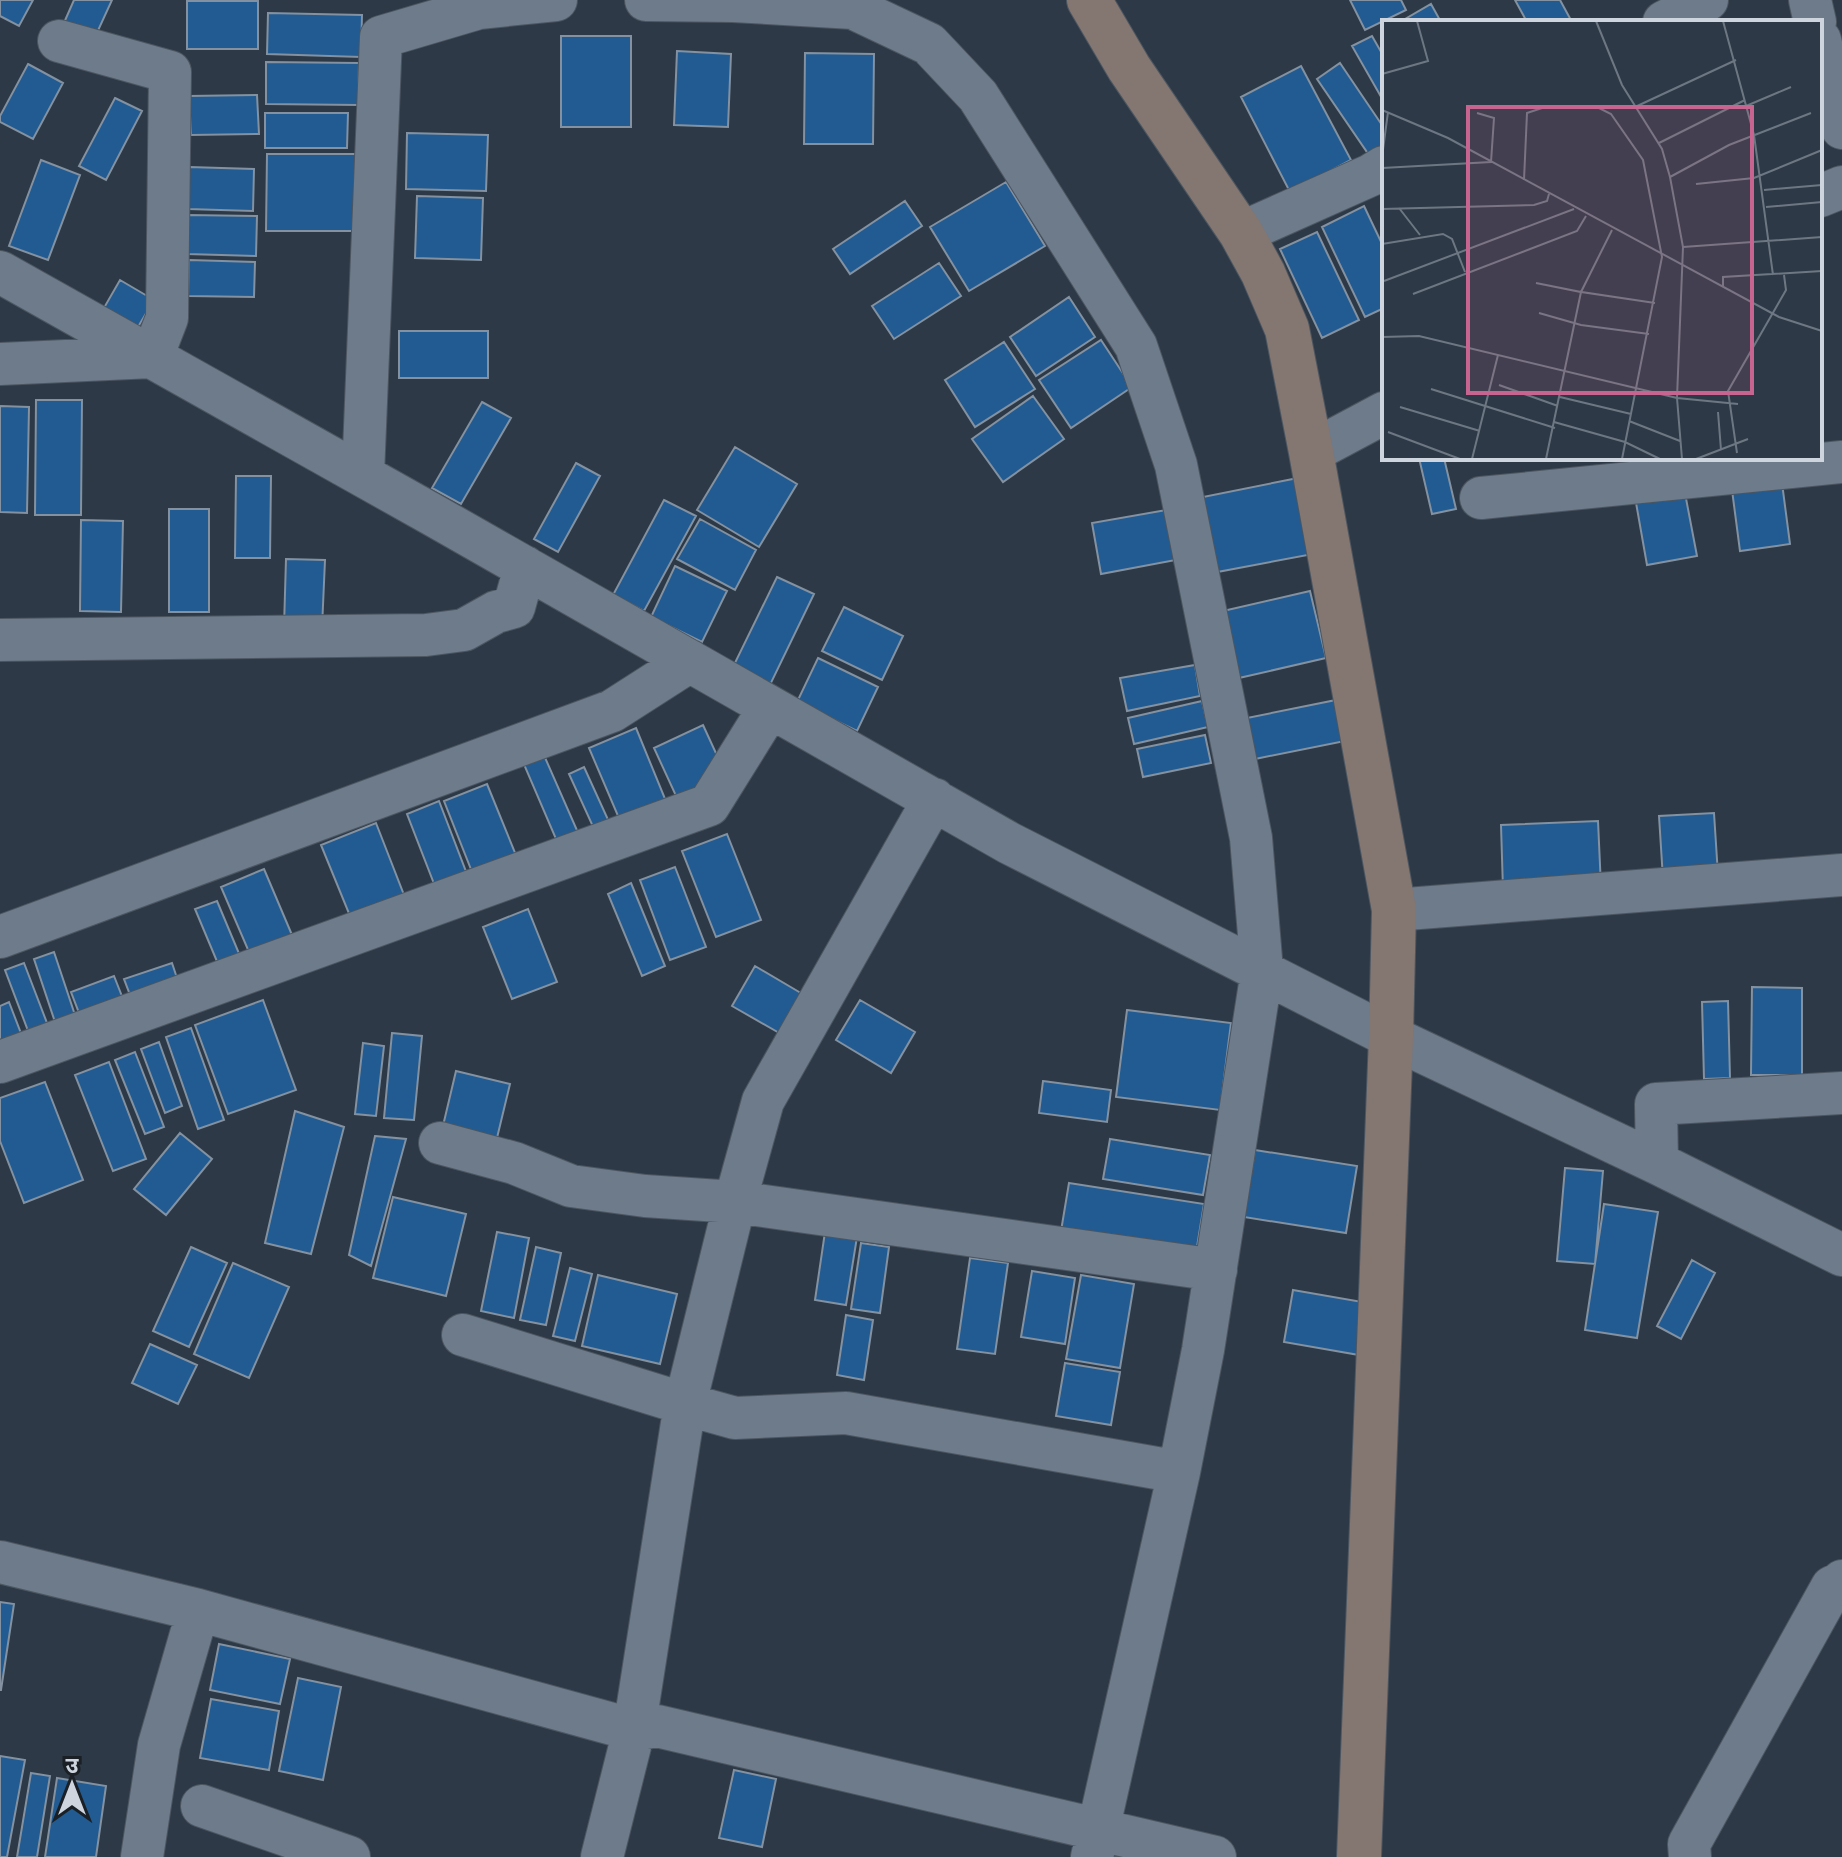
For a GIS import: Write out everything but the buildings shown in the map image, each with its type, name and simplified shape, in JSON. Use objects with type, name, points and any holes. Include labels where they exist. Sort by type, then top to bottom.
[{"type":"street","points":[[363,475],[381,37],[479,8],[556,0]]},
{"type":"street","points":[[646,0],[853,8],[929,44],[978,96],[1136,346],[1176,465],[1251,838],[1262,971],[1203,1350],[1179,1472],[1095,1843]]},
{"type":"street","points":[[1089,0],[1129,68],[1241,233],[1263,273],[1287,329],[1394,910],[1359,1857]]},
{"type":"street","points":[[1668,20],[1707,0]]},
{"type":"street","points":[[1810,0],[1815,20]]},
{"type":"street","points":[[59,41],[170,72],[167,318],[152,357]]},
{"type":"street","points":[[1822,48],[1842,128]]},
{"type":"street","points":[[1241,233],[1382,168]]},
{"type":"street","points":[[1822,195],[1842,187]]},
{"type":"street","points":[[0,272],[1009,843],[1391,1037],[1842,1255]]},
{"type":"street","points":[[0,364],[152,357]]},
{"type":"street","points":[[1311,452],[1382,414]]},
{"type":"street","points":[[1481,498],[1842,462]]},
{"type":"street","points":[[0,640],[426,635],[464,630],[496,612],[514,607],[525,567]]},
{"type":"street","points":[[0,937],[612,711],[690,661]]},
{"type":"street","points":[[0,1062],[709,805],[770,707]]},
{"type":"street","points":[[602,1857],[634,1730],[685,1404],[763,1101],[934,799]]},
{"type":"street","points":[[1394,910],[1842,875]]},
{"type":"street","points":[[1657,1163],[1656,1104],[1842,1093]]},
{"type":"street","points":[[440,1143],[514,1163],[571,1186],[645,1196],[735,1202],[1216,1270]]},
{"type":"street","points":[[463,1335],[735,1418],[846,1413],[1179,1472]]},
{"type":"street","points":[[0,1562],[198,1610],[634,1730],[657,1726],[1095,1843],[1215,1857]]},
{"type":"street","points":[[1690,1857],[1689,1844],[1832,1587],[1842,1581]]},
{"type":"street","points":[[142,1857],[159,1745],[198,1610]]},
{"type":"street","points":[[202,1806],[349,1857]]}]
